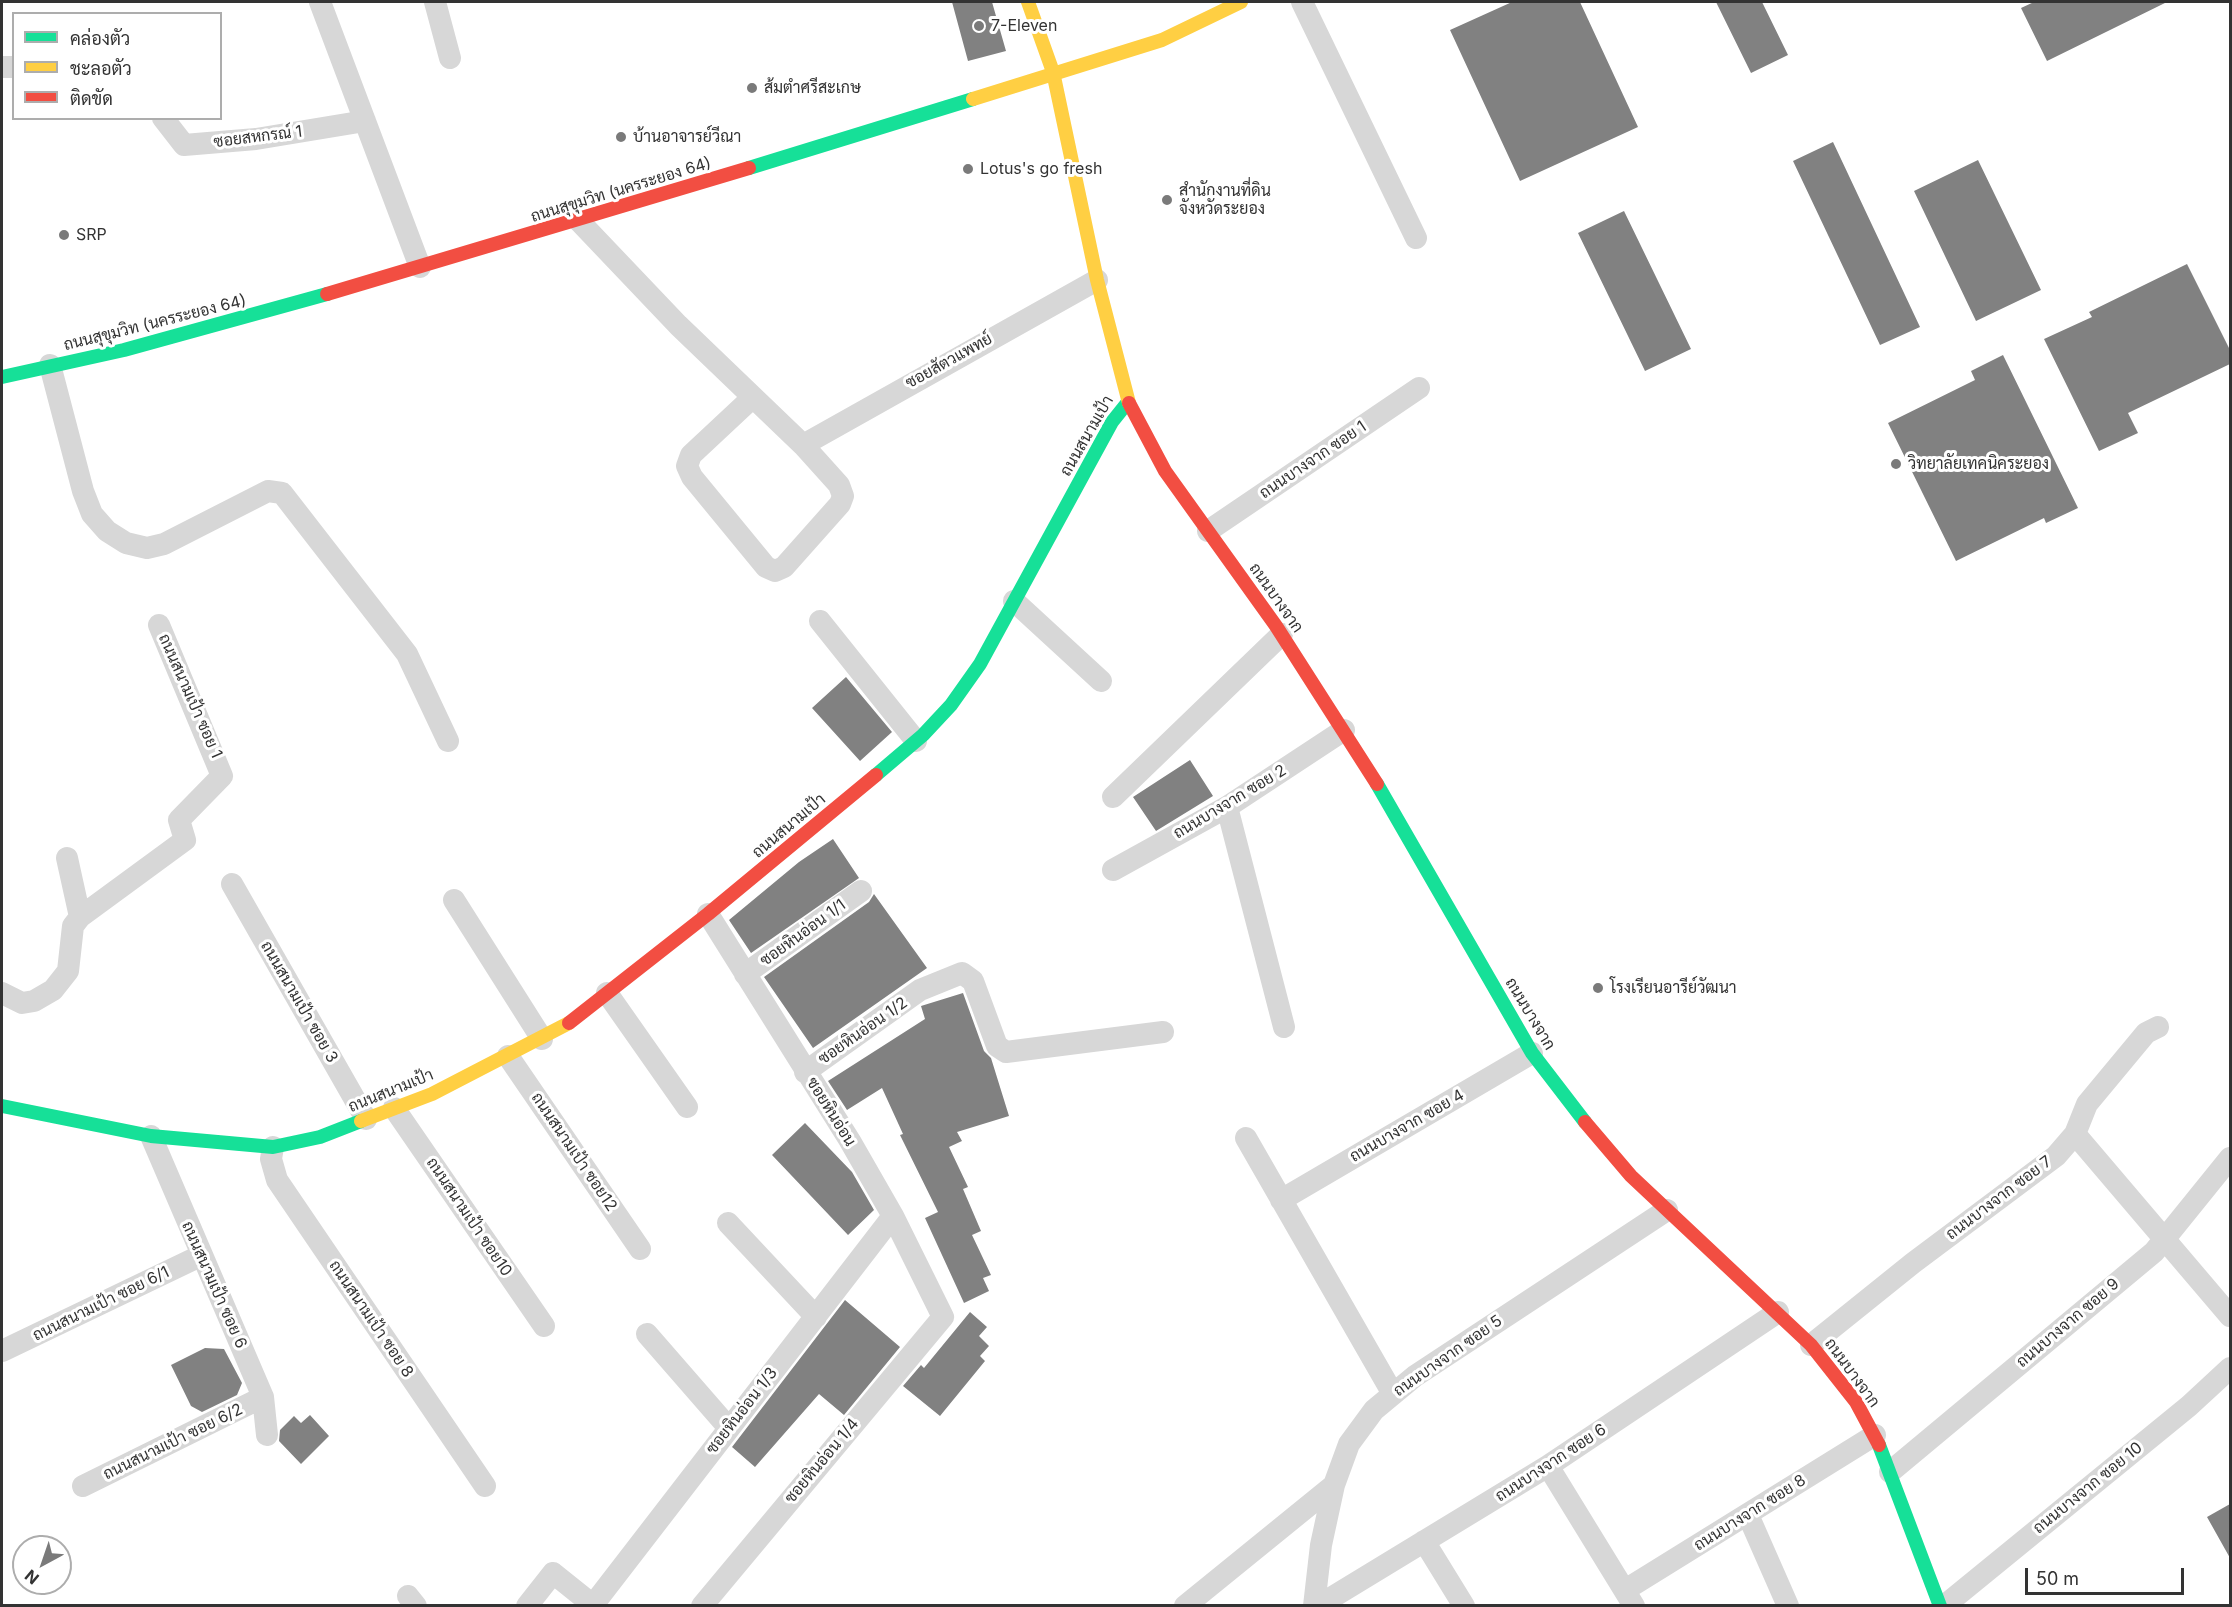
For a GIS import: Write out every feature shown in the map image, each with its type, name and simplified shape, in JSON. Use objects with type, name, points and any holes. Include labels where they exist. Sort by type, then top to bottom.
[{"type":"street","points":[[320,2],[420,267]]},
{"type":"street","points":[[435,2],[450,58]]},
{"type":"street","name":"ถนนสนามเป้า","points":[[2,1106],[151,1137],[273,1147],[320,1137],[432,1094],[542,1039],[570,1022],[708,914],[916,741],[951,705],[980,664],[1112,422],[1128,402],[1097,280],[1053,72],[1028,2]]},
{"type":"street","name":"ถนนสุขุมวิท (นครระยอง 64)","points":[[2,377],[124,350],[579,221],[1161,40],[1241,2]]},
{"type":"street","points":[[1302,2],[1416,238]]},
{"type":"street","name":"ซอยสหกรณ์ 1","points":[[165,120],[184,145],[256,139],[364,121]]},
{"type":"street","points":[[579,221],[678,325],[803,445],[838,485],[843,496],[833,512],[784,567],[775,571],[766,567],[692,477],[687,466],[691,455],[752,398]]},
{"type":"street","name":"ซอยสัตวแพทย์","points":[[803,445],[1097,280]]},
{"type":"street","points":[[50,365],[83,491],[93,514],[107,531],[126,543],[147,548],[165,544],[268,491],[282,493],[407,654],[448,741]]},
{"type":"street","name":"ถนนบางจาก ซอย 1","points":[[1208,531],[1419,388]]},
{"type":"street","name":"ถนนบางจาก","points":[[1128,402],[1165,471],[1282,634],[1400,820],[1532,1053],[1595,1135],[1631,1176],[1779,1312],[1811,1345],[1856,1402],[1875,1435],[1942,1605]]},
{"type":"street","points":[[1014,601],[1101,681]]},
{"type":"street","points":[[820,621],[916,741]]},
{"type":"street","name":"ถนนสนามเป้า ซอย 1","points":[[80,916],[185,840],[179,820],[222,776],[159,625]]},
{"type":"street","points":[[1113,797],[1282,634]]},
{"type":"street","name":"ถนนบางจาก ซอย 2","points":[[1113,870],[1227,807],[1344,730]]},
{"type":"street","points":[[1227,807],[1284,1027]]},
{"type":"street","points":[[2,993],[22,1003],[34,1001],[53,990],[68,971],[73,926],[80,916],[67,858]]},
{"type":"street","name":"ถนนสนามเป้า ซอย 3","points":[[231,884],[366,1119]]},
{"type":"street","name":"ซอยหินอ่อน 1/1","points":[[746,974],[861,891]]},
{"type":"street","points":[[454,900],[542,1039]]},
{"type":"street","name":"ซอยหินอ่อน","points":[[708,914],[850,1141],[893,1216],[943,1317]]},
{"type":"street","name":"ซอยหินอ่อน 1/2","points":[[805,1072],[920,990],[962,973],[973,981],[997,1046],[1006,1052],[1163,1032]]},
{"type":"street","points":[[607,993],[687,1107]]},
{"type":"street","name":"ถนนบางจาก ซอย 7","points":[[1811,1345],[1913,1263],[2056,1156],[2075,1134],[2087,1104],[2146,1034],[2158,1028]]},
{"type":"street","name":"ถนนบางจาก ซอย 4","points":[[1281,1200],[1532,1053]]},
{"type":"street","name":"ถนนสนามเป้า ซอย12","points":[[508,1056],[640,1249]]},
{"type":"street","name":"ถนนสนามเป้า ซอย10","points":[[394,1108],[544,1326]]},
{"type":"street","points":[[2075,1134],[2230,1316]]},
{"type":"street","name":"ถนนสนามเป้า ซอย 6","points":[[151,1137],[200,1256],[263,1397],[267,1435]]},
{"type":"street","points":[[1246,1138],[1393,1394]]},
{"type":"street","name":"ถนนสนามเป้า ซอย 8","points":[[273,1147],[271,1159],[277,1180],[485,1486]]},
{"type":"street","name":"ถนนบางจาก ซอย 9","points":[[1890,1472],[2154,1252],[2230,1158]]},
{"type":"street","name":"ถนนบางจาก ซอย 5","points":[[1316,1605],[1321,1545],[1334,1485],[1349,1444],[1374,1410],[1425,1369],[1667,1210]]},
{"type":"street","name":"ซอยหินอ่อน 1/3","points":[[593,1605],[728,1427],[893,1216]]},
{"type":"street","points":[[728,1223],[816,1317]]},
{"type":"street","name":"ถนนสนามเป้า ซอย 6/1","points":[[2,1351],[200,1256]]},
{"type":"street","name":"ถนนบางจาก ซอย 6","points":[[1316,1605],[1548,1466],[1779,1312]]},
{"type":"street","name":"ซอยหินอ่อน 1/4","points":[[702,1605],[943,1317]]},
{"type":"street","points":[[647,1334],[728,1427]]},
{"type":"street","name":"ถนนบางจาก ซอย 10","points":[[1942,1605],[2189,1406],[2230,1368]]},
{"type":"street","name":"ถนนสนามเป้า ซอย 6/2","points":[[83,1486],[263,1397]]},
{"type":"street","name":"ถนนบางจาก ซอย 8","points":[[1630,1598],[1748,1515],[1875,1435]]},
{"type":"street","points":[[1548,1466],[1630,1598]]},
{"type":"street","points":[[1185,1605],[1334,1485]]},
{"type":"street","points":[[1748,1515],[1788,1605]]},
{"type":"street","points":[[1424,1541],[1464,1605]]},
{"type":"street","points":[[527,1605],[554,1573],[593,1605]]},
{"type":"building","name":"7-Eleven","points":[[952,2],[992,2],[1006,51],[968,61]]},
{"type":"building","points":[[1512,2],[1580,2],[1638,127],[1520,181],[1450,30]]},
{"type":"building","points":[[1716,2],[1762,2],[1788,55],[1751,73]]},
{"type":"building","points":[[2034,2],[2167,2],[2047,61],[2021,8]]},
{"type":"building","points":[[1833,142],[1920,327],[1880,345],[1793,161]]},
{"type":"building","points":[[1978,160],[2041,290],[1976,321],[1914,191]]},
{"type":"building","points":[[1624,211],[1691,349],[1645,371],[1578,233]]},
{"type":"building","points":[[2187,264],[2230,350],[2230,364],[2128,413],[2138,433],[2099,451],[2044,339],[2092,317],[2089,312]]},
{"type":"building","points":[[2003,355],[2078,508],[2046,523],[2044,518],[1956,561],[1888,423],[1975,380],[1971,371]]},
{"type":"building","points":[[846,677],[892,732],[860,761],[812,708]]},
{"type":"building","points":[[1190,760],[1213,796],[1156,831],[1133,797]]},
{"type":"building","points":[[833,839],[859,878],[751,953],[729,920],[799,862]]},
{"type":"building","points":[[874,894],[927,968],[813,1048],[764,977],[869,902]]},
{"type":"building","points":[[963,993],[984,1051],[991,1058],[1009,1116],[957,1132],[962,1141],[949,1147],[968,1187],[963,1189],[981,1231],[972,1235],[991,1275],[983,1278],[989,1291],[964,1303],[925,1218],[938,1212],[900,1135],[903,1134],[882,1088],[847,1110],[828,1081],[925,1019],[921,1006]]},
{"type":"building","points":[[805,1123],[852,1172],[874,1210],[848,1235],[772,1155]]},
{"type":"building","points":[[845,1300],[900,1347],[844,1415],[819,1394],[755,1467],[732,1447]]},
{"type":"building","points":[[970,1312],[987,1327],[979,1336],[989,1346],[980,1356],[985,1361],[940,1416],[903,1386],[921,1365],[924,1368]]},
{"type":"building","points":[[205,1348],[224,1349],[242,1383],[237,1395],[202,1412],[191,1406],[171,1365]]},
{"type":"building","points":[[310,1415],[329,1436],[301,1464],[279,1441],[280,1430],[294,1416],[301,1423]]},
{"type":"building","points":[[2230,1504],[2230,1558],[2207,1517]]},
{"type":"traffic: fast","points":[[749,168],[973,99]]},
{"type":"traffic: fast","points":[[2,377],[124,350],[327,294]]},
{"type":"traffic: fast","points":[[876,775],[923,735],[951,705],[980,664],[1112,422],[1128,402]]},
{"type":"traffic: fast","points":[[1377,784],[1532,1053],[1585,1122]]},
{"type":"traffic: fast","points":[[2,1106],[151,1136],[273,1147],[320,1137],[361,1121]]},
{"type":"traffic: fast","points":[[1879,1445],[1940,1606]]},
{"type":"traffic: slow","points":[[1028,2],[1053,72],[1097,280],[1129,403]]},
{"type":"traffic: slow","points":[[973,99],[1162,40],[1241,2]]},
{"type":"traffic: slow","points":[[361,1121],[432,1094],[569,1023]]},
{"type":"traffic: jam","points":[[327,294],[749,168]]},
{"type":"traffic: jam","points":[[1129,403],[1165,471],[1276,626],[1377,784]]},
{"type":"traffic: jam","points":[[569,1023],[708,914],[876,775]]},
{"type":"traffic: jam","points":[[1585,1122],[1631,1176],[1811,1345],[1856,1402],[1879,1445]]},
{"type":"place","name":"7-Eleven","points":[[979,26]]},
{"type":"place","name":"ส้มตำศรีสะเกษ","points":[[752,88]]},
{"type":"place","name":"บ้านอาจารย์วีณา","points":[[621,137]]},
{"type":"place","name":"Lotus's go fresh","points":[[968,169]]},
{"type":"place","name":"สำนักงานที่ดิน จังหวัดระยอง","points":[[1167,200]]},
{"type":"place","name":"SRP","points":[[64,235]]},
{"type":"place","name":"วิทยาลัยเทคนิคระยอง","points":[[1896,464]]},
{"type":"place","name":"โรงเรียนอารีย์วัฒนา","points":[[1598,988]]}]
